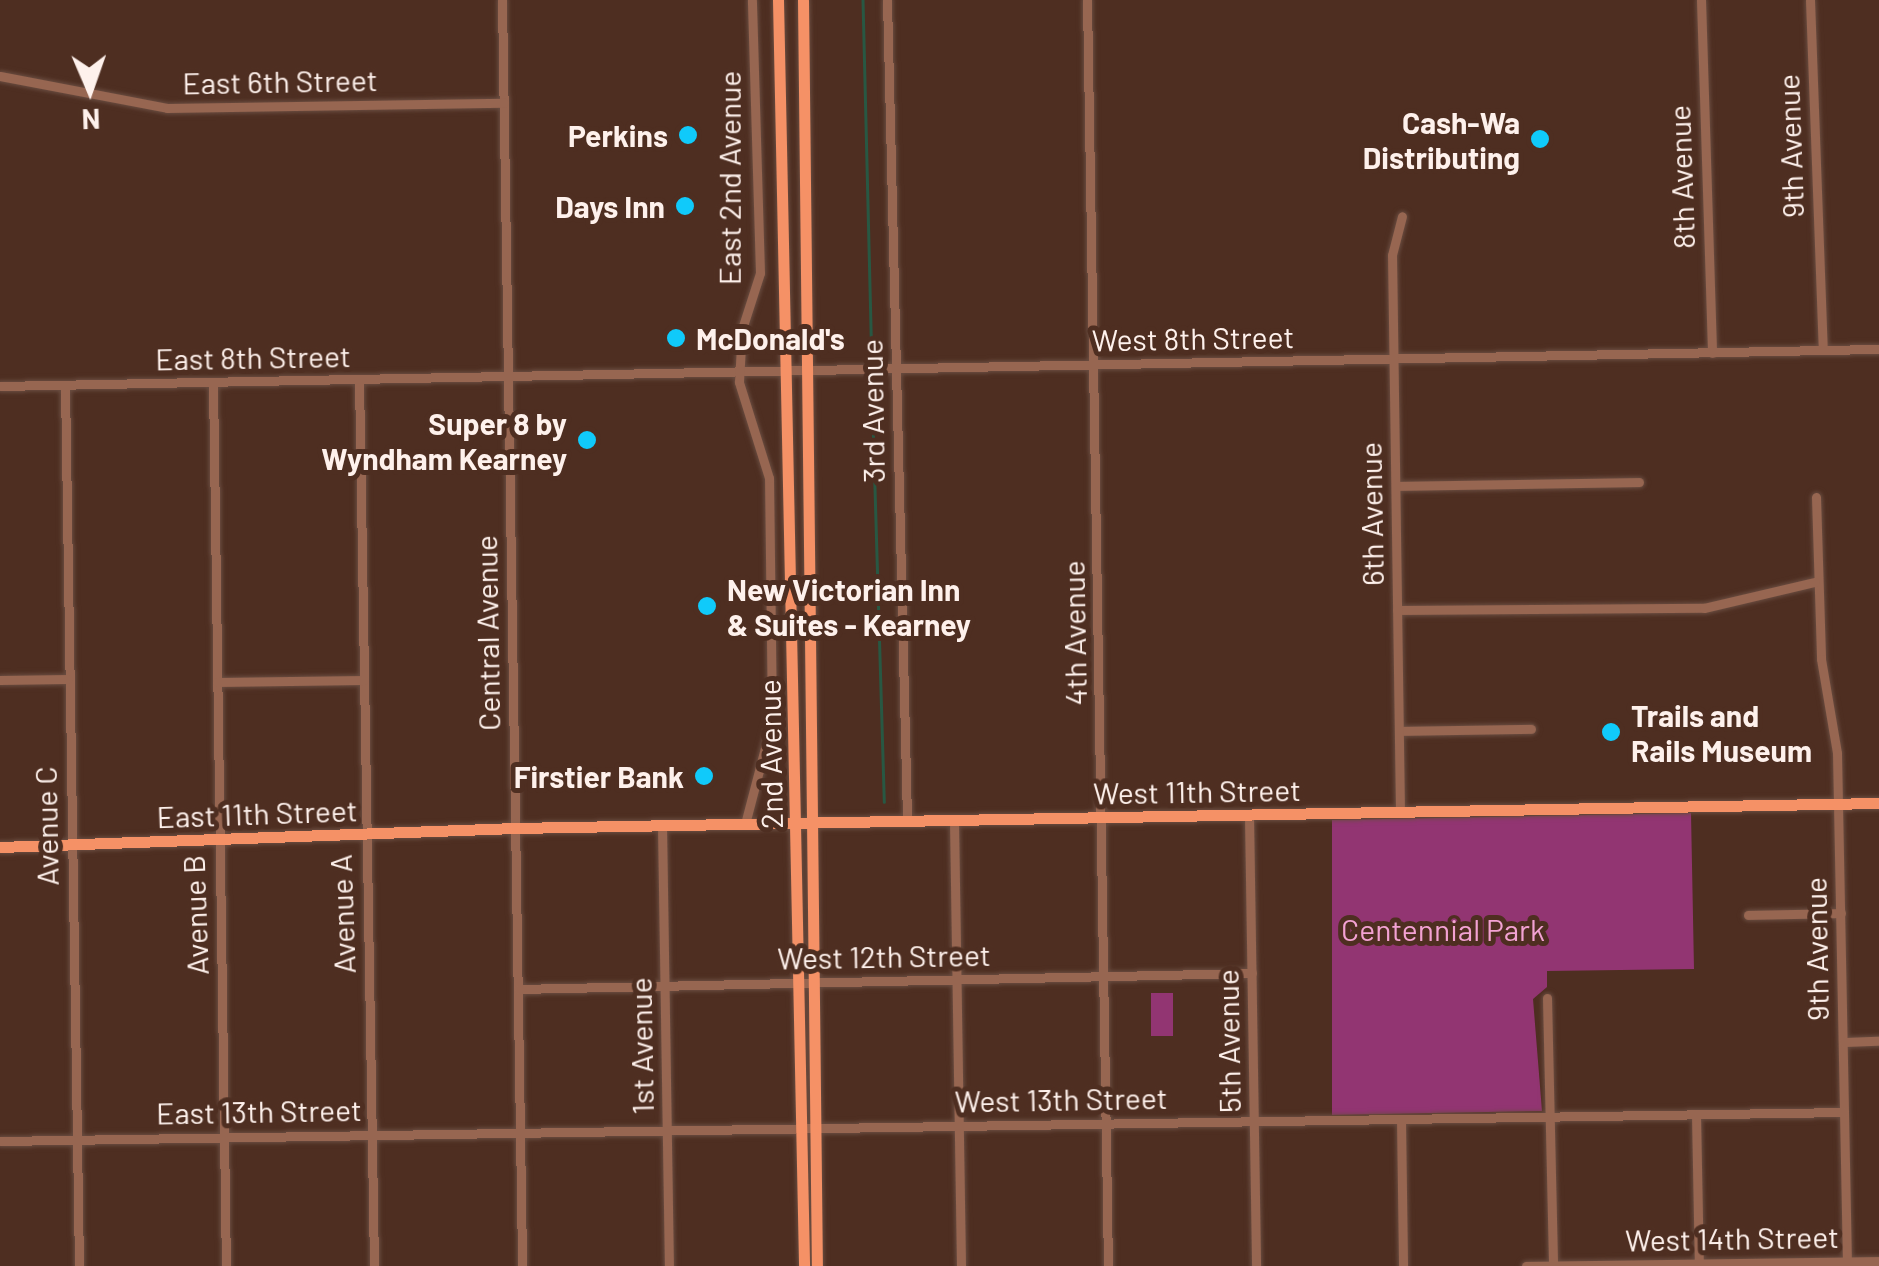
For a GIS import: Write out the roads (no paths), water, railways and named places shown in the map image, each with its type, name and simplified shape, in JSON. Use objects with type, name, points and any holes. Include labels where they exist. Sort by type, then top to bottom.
[{"type":"main road","name":"2nd Avenue","points":[[778,0],[800,983],[817,1266]]},
{"type":"main road","name":"2nd Avenue","points":[[803,0],[814,982],[804,1266]]},
{"type":"main road","name":"West 11th Street","points":[[515,828],[1879,803]]},
{"type":"main road","name":"East 11th Street","points":[[0,847],[515,828]]},
{"type":"street","name":"Central Avenue","points":[[502,0],[522,1266]]},
{"type":"street","name":"East 2nd Avenue","points":[[744,824],[772,721],[769,478],[742,405],[739,372],[742,329],[760,273],[752,0]]},
{"type":"street","name":"3rd Avenue","points":[[887,0],[907,821]]},
{"type":"street","name":"4th Avenue","points":[[1087,0],[1108,1266]]},
{"type":"street","name":"8th Avenue","points":[[1700,0],[1712,353]]},
{"type":"street","name":"9th Avenue","points":[[1810,0],[1823,350]]},
{"type":"street","name":"East 6th Street","points":[[0,76],[167,108],[504,103]]},
{"type":"street","name":"6th Avenue","points":[[1400,812],[1392,255],[1402,216]]},
{"type":"street","name":"West 8th Street","points":[[508,376],[1879,349]]},
{"type":"street","name":"East 8th Street","points":[[0,386],[508,376]]},
{"type":"street","name":"Avenue A","points":[[359,380],[374,1266]]},
{"type":"street","name":"Avenue B","points":[[212,382],[226,1266]]},
{"type":"street","name":"Avenue C","points":[[65,385],[79,1266]]},
{"type":"street","points":[[1396,486],[1639,482]]},
{"type":"street","name":"9th Avenue","points":[[1816,497],[1819,633],[1838,804],[1847,1264]]},
{"type":"street","points":[[1397,610],[1704,608],[1816,582]]},
{"type":"street","points":[[0,680],[68,679]]},
{"type":"street","points":[[217,682],[364,680]]},
{"type":"street","points":[[1399,731],[1531,729]]},
{"type":"street","name":"5th Avenue","points":[[1250,814],[1256,1266]]},
{"type":"street","points":[[954,820],[961,1266]]},
{"type":"street","name":"1st Avenue","points":[[662,825],[669,1266]]},
{"type":"street","points":[[1748,915],[1841,913]]},
{"type":"street","name":"West 12th Street","points":[[518,989],[1252,973]]},
{"type":"street","points":[[1547,998],[1552,1266]]},
{"type":"street","points":[[1843,1042],[1879,1041]]},
{"type":"street","name":"West 13th Street","points":[[520,1132],[1844,1112]]},
{"type":"street","points":[[1696,1114],[1699,1265]]},
{"type":"street","points":[[1401,1119],[1403,1266]]},
{"type":"street","name":"East 13th Street","points":[[0,1141],[520,1132]]},
{"type":"street","name":"West 14th Street","points":[[1526,1266],[1879,1261]]},
{"type":"waterway","points":[[863,0],[872,361]]},
{"type":"waterway","points":[[872,387],[884,802]]},
{"type":"place","name":"Perkins","points":[[688,135]]},
{"type":"place","name":"Cash-Wa Distributing","points":[[1540,139]]},
{"type":"place","name":"Days Inn","points":[[685,206]]},
{"type":"place","name":"McDonald's","points":[[676,338]]},
{"type":"place","name":"Super 8 by Wyndham Kearney","points":[[587,440]]},
{"type":"place","name":"New Victorian Inn & Suites - Kearney","points":[[707,606]]},
{"type":"place","name":"Trails and Rails Museum","points":[[1611,732]]},
{"type":"place","name":"Firstier Bank","points":[[704,776]]},
{"type":"park label","name":"Centennial Park","points":[[1443,929]]}]
